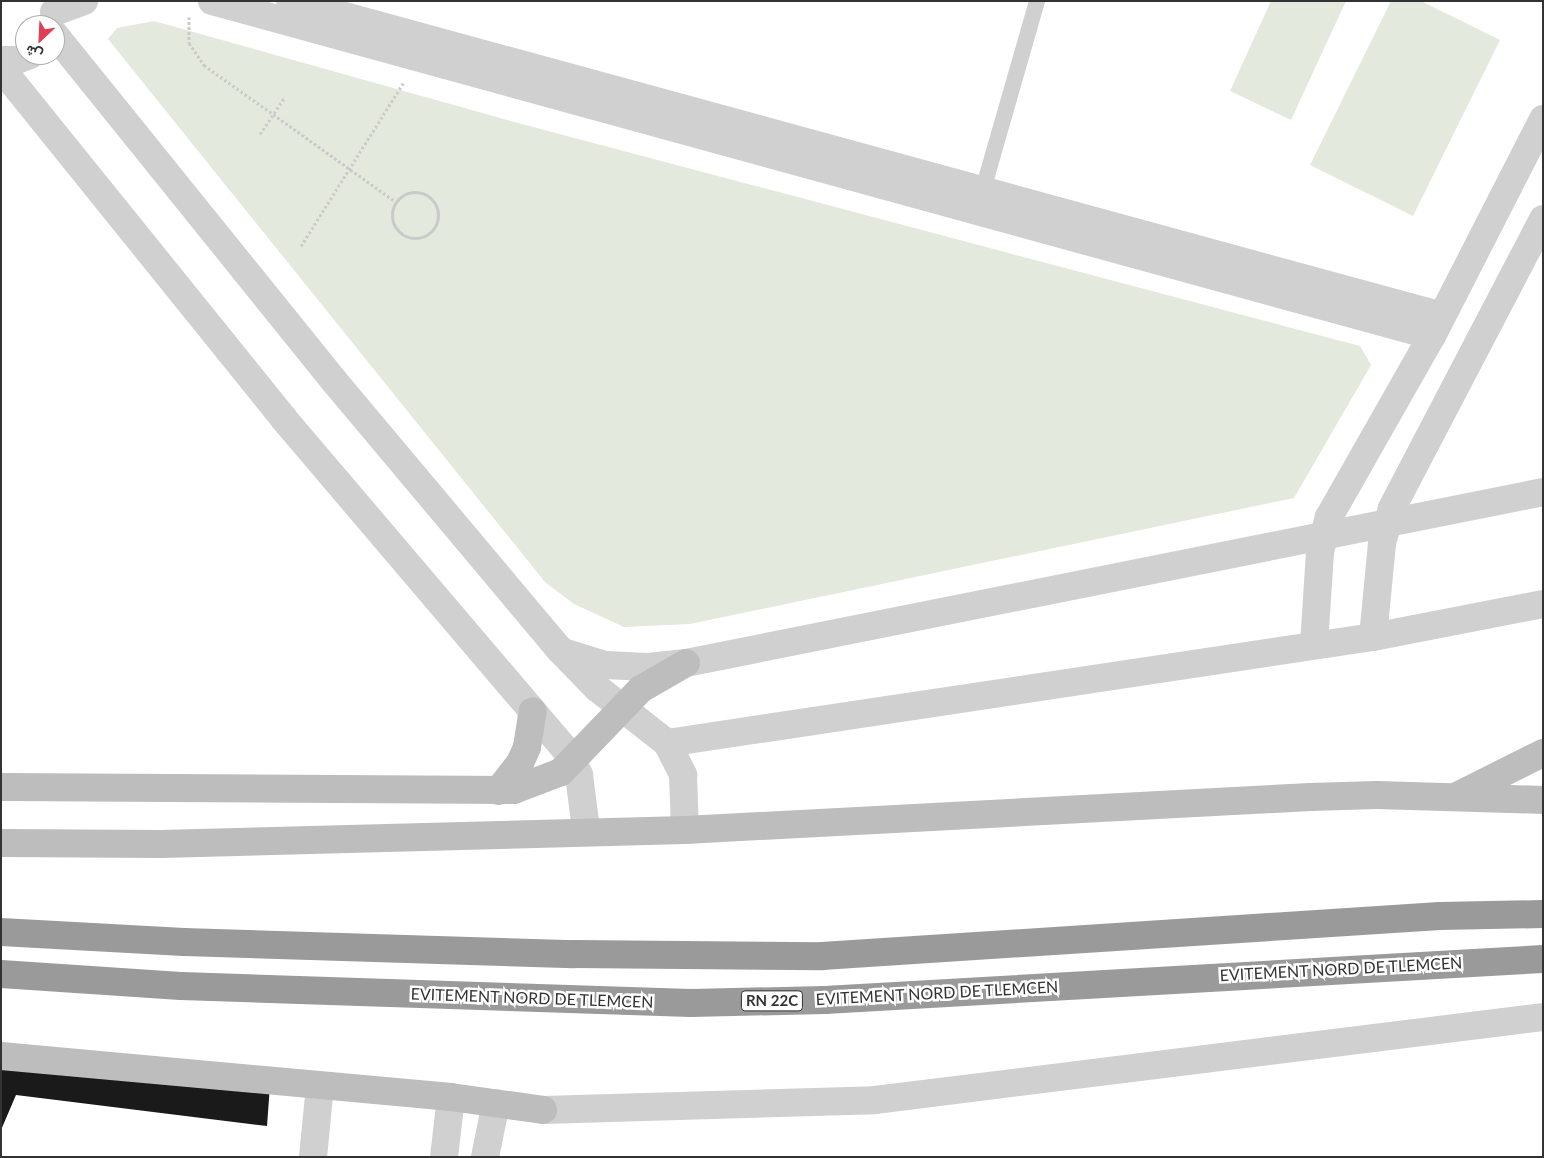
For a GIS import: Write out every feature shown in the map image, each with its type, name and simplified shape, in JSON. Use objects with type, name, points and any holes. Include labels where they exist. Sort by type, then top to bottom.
[{"type":"highway","points":[[1,932],[204,943],[574,954],[822,956],[1440,916],[1543,914]]},
{"type":"highway","name":"EVITEMENT NORD DE TLEMCEN","points":[[1,974],[181,986],[691,1003],[825,1000],[1543,959]]},
{"type":"main road","points":[[1,787],[498,791],[546,780],[573,762],[621,706],[662,674],[686,663]]},
{"type":"main road","points":[[498,791],[524,755],[532,729],[533,711]]},
{"type":"main road","points":[[1456,796],[1543,753]]},
{"type":"main road","points":[[1,843],[161,844],[586,830],[685,830],[1310,797],[1456,796],[1543,800]]},
{"type":"main road","points":[[1,1056],[451,1097],[543,1110]]},
{"type":"street","points":[[84,1],[53,13],[335,382],[560,650],[590,682],[667,743],[683,775],[685,830]]},
{"type":"street","points":[[290,1],[982,193],[1437,326]]},
{"type":"street","points":[[201,5],[419,58],[1437,326]]},
{"type":"street","points":[[1,60],[15,60]]},
{"type":"street","points":[[1,68],[284,419],[533,711],[573,762],[582,789],[586,830]]},
{"type":"street","points":[[1314,646],[1324,534],[1336,502],[1437,326],[1543,119]]},
{"type":"street","points":[[1373,637],[1386,524],[1543,219]]},
{"type":"street","points":[[560,650],[585,661],[605,666],[648,667],[686,663],[1324,534],[1386,524],[1543,492]]},
{"type":"street","points":[[667,743],[1373,637],[1543,604]]},
{"type":"street","points":[[543,1110],[875,1100],[1543,1017]]},
{"type":"street","points":[[313,1157],[320,1086]]},
{"type":"street","points":[[444,1157],[451,1097]]},
{"type":"street","points":[[491,1153],[496,1103]]},
{"type":"lane","points":[[982,193],[1037,1]]},
{"type":"path","points":[[201,5],[189,43],[204,65],[396,202]]},
{"type":"path","points":[[301,246],[419,58]]},
{"type":"path","points":[[260,134],[285,97]]},
{"type":"path","points":[[414,192],[428,196],[437,207],[434,228],[421,237],[405,236],[394,225],[392,217],[396,202],[414,192]]},
{"type":"shaded area","points":[[1271,1],[1346,1],[1291,120],[1230,91]]},
{"type":"shaded area","points":[[1391,1],[1421,1],[1500,40],[1413,216],[1310,165]]},
{"type":"shaded area","points":[[154,21],[518,123],[1360,346],[1371,365],[1294,498],[690,624],[624,627],[574,604],[545,582],[108,39],[117,28]]},
{"type":"building","points":[[1,1059],[270,1085],[267,1126],[16,1095],[1,1130]]}]
